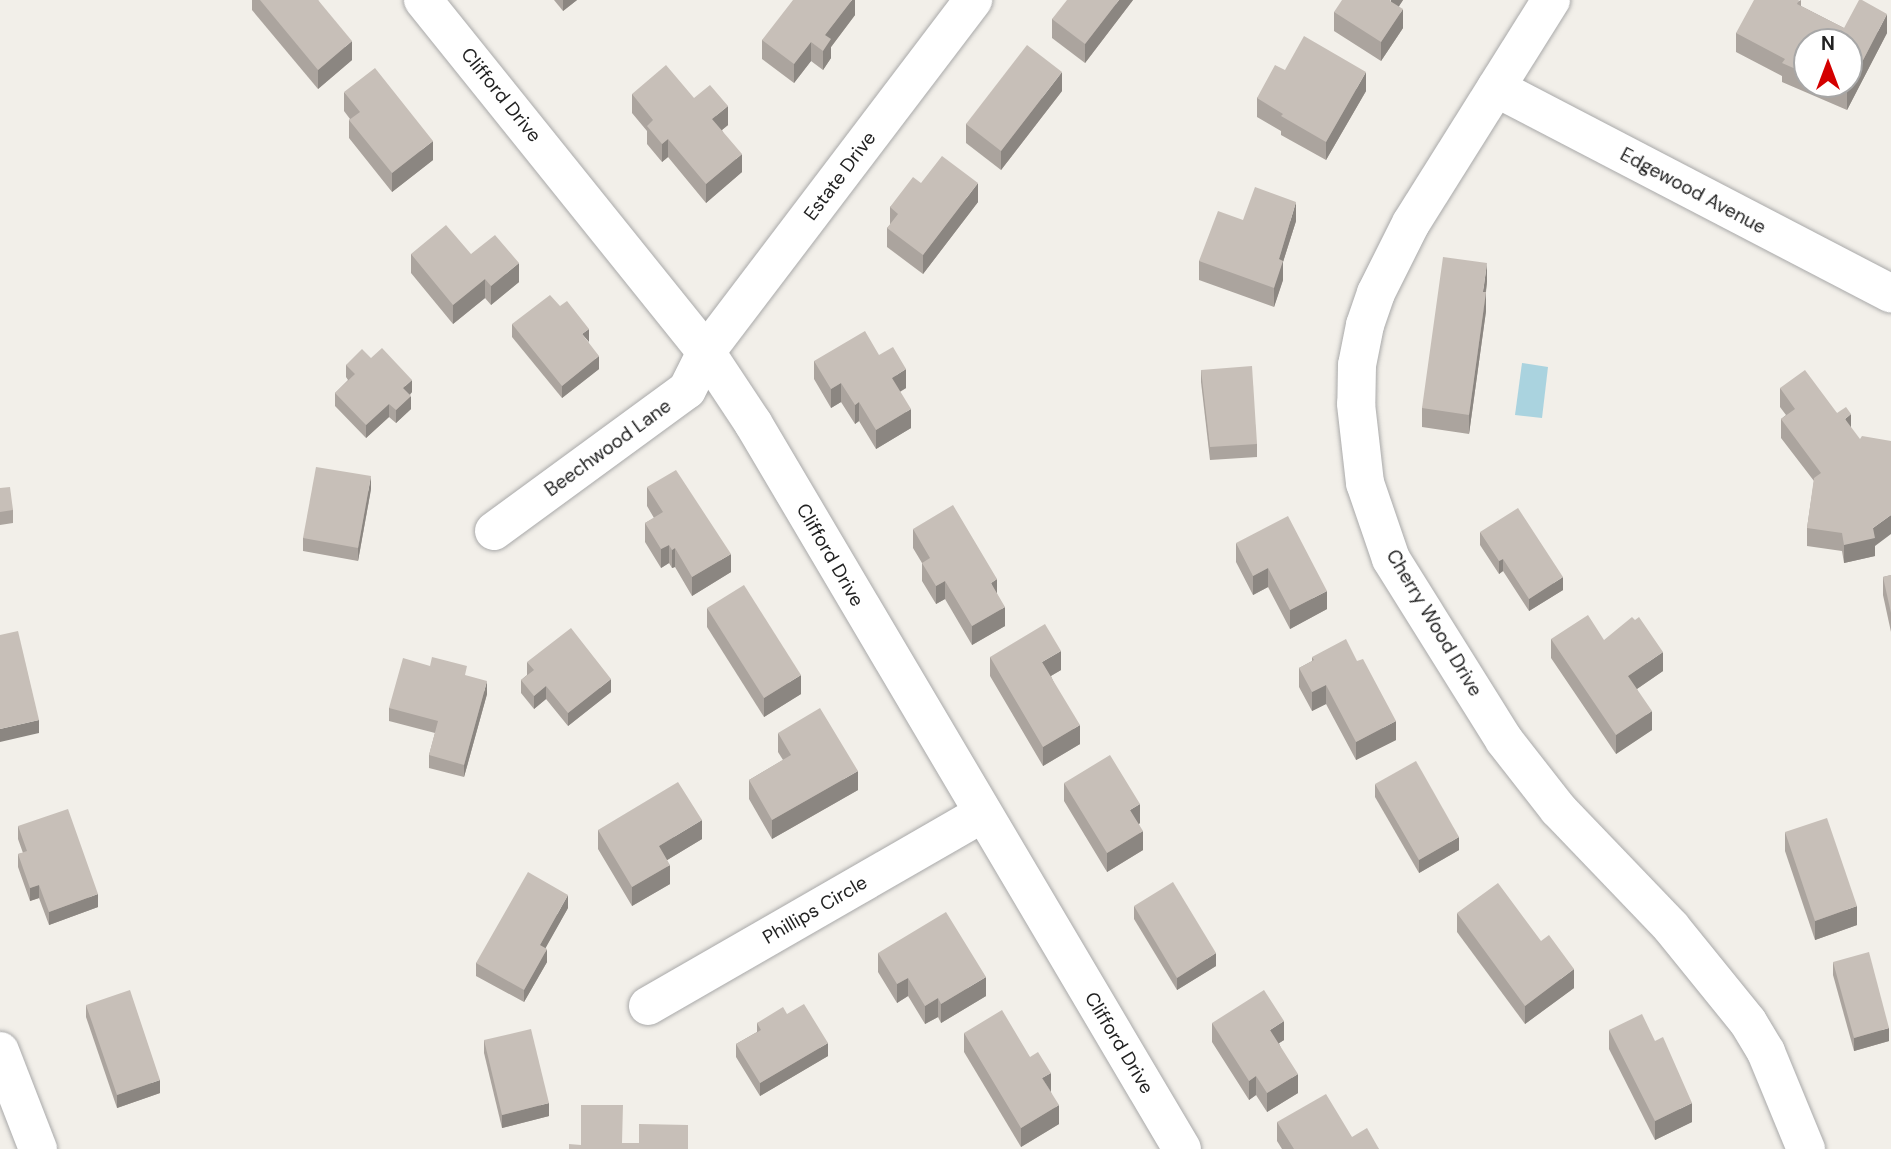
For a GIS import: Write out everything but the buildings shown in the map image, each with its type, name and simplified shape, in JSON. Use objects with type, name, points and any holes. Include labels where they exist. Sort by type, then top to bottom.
[{"type":"street","name":"Clifford Drive","points":[[423,0],[706,352],[753,423],[1182,1149]]},
{"type":"street","name":"Estate Drive","points":[[706,352],[973,0]]},
{"type":"street","name":"Cherry Wood Drive","points":[[1551,0],[1411,223],[1376,293],[1365,325],[1357,365],[1356,404],[1365,483],[1391,559],[1504,740],[1558,809],[1671,927],[1748,1022],[1771,1063],[1806,1149]]},
{"type":"street","name":"Edgewood Avenue","points":[[1496,88],[1891,294]]},
{"type":"street","name":"Beechwood Lane","points":[[494,531],[687,390],[706,352]]},
{"type":"street","name":"Phillips Circle","points":[[648,1006],[982,814]]},
{"type":"street","points":[[0,1051],[38,1149]]},
{"type":"water","points":[[1522,363],[1548,367],[1542,418],[1515,415]]}]
